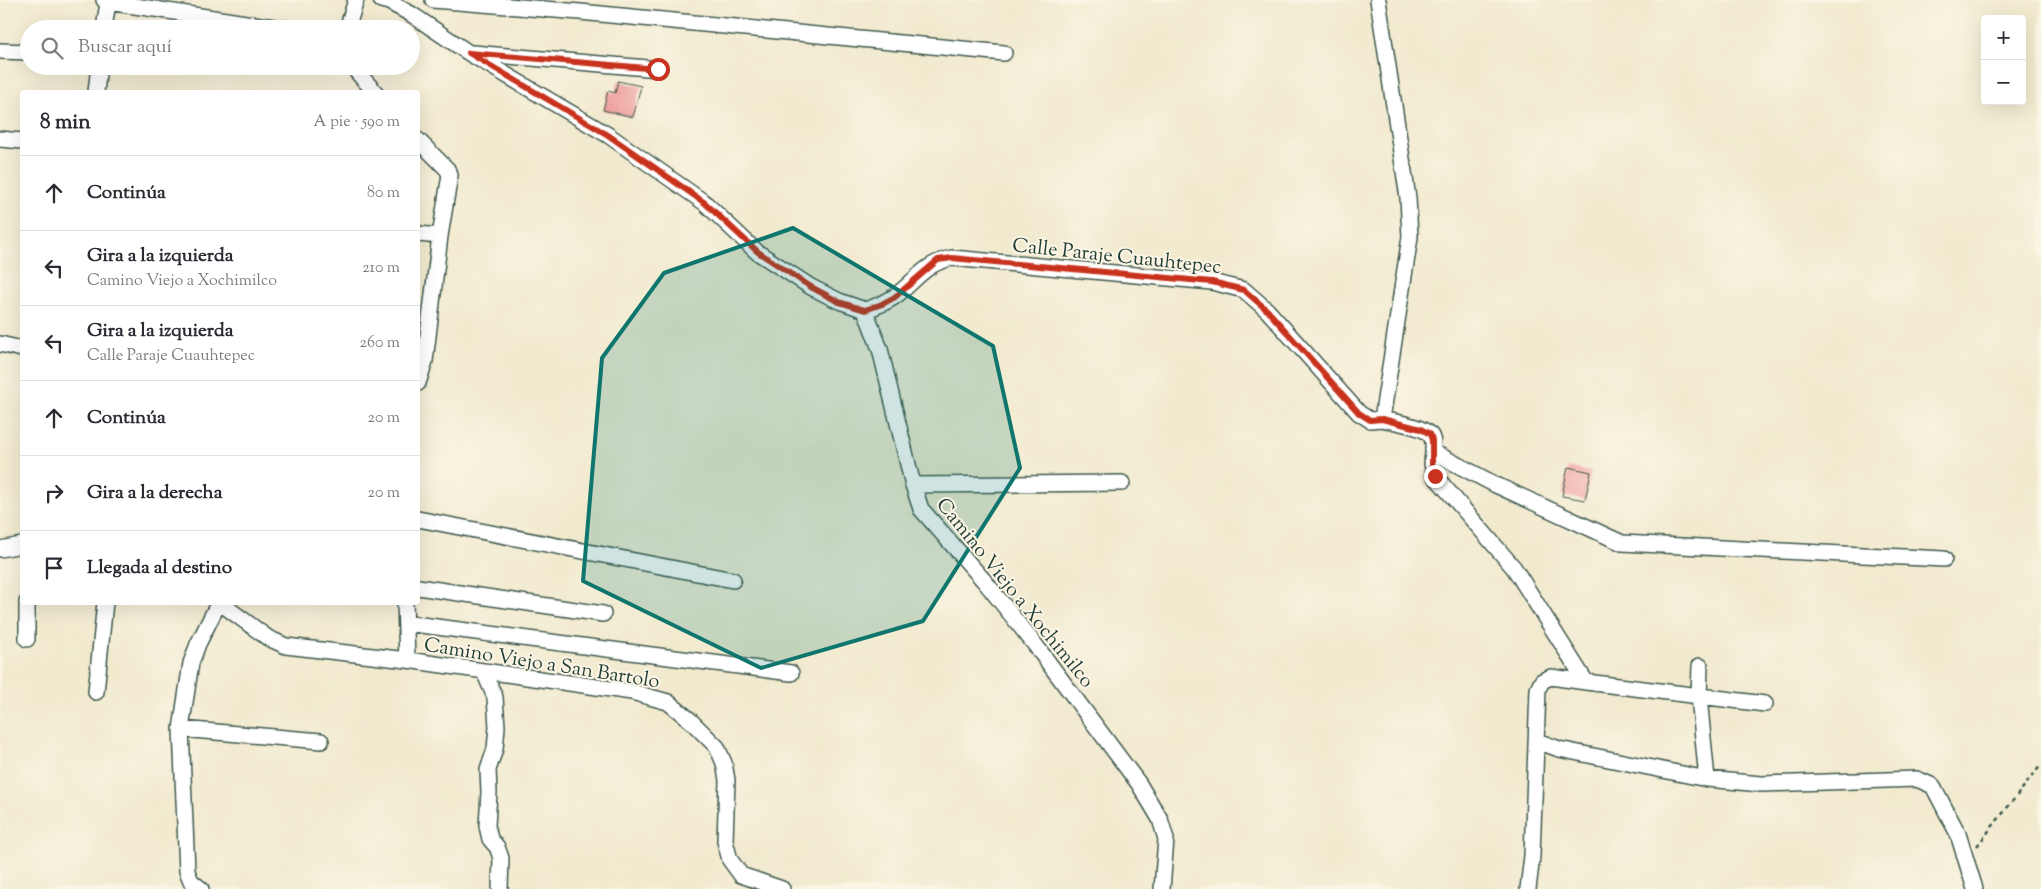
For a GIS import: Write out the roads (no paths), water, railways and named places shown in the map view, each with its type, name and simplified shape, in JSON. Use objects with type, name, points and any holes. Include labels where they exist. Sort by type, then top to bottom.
[{"type":"street","points":[[350,20],[356,0]]},
{"type":"street","points":[[433,0],[580,6],[1004,53]]},
{"type":"street","points":[[1378,0],[1408,198],[1410,237],[1382,419]]},
{"type":"street","points":[[105,20],[106,1],[229,20]]},
{"type":"street","points":[[390,1],[420,20]]},
{"type":"street","points":[[420,20],[469,53],[608,135],[705,203],[765,257],[811,287],[839,302],[865,310]]},
{"type":"street","points":[[0,51],[20,52]]},
{"type":"street","points":[[469,53],[658,69]]},
{"type":"street","points":[[96,90],[98,75]]},
{"type":"street","points":[[360,75],[373,90]]},
{"type":"street","points":[[0,139],[20,141]]},
{"type":"street","points":[[420,142],[447,169],[450,176],[440,236],[426,352],[420,375]]},
{"type":"street","points":[[420,234],[440,236]]},
{"type":"street","name":"Calle Paraje Cuauhtepec","points":[[865,310],[895,297],[938,260],[952,258],[1212,282],[1244,290],[1267,310],[1359,413],[1370,420],[1382,419],[1421,429],[1430,434],[1433,452]]},
{"type":"street","name":"Camino Viejo a Xochimilco","points":[[865,310],[880,349],[913,485],[921,509],[986,583],[1036,646],[1144,791],[1160,819],[1166,839],[1162,889]]},
{"type":"street","points":[[0,344],[20,348]]},
{"type":"street","points":[[1586,682],[1514,568],[1435,476],[1432,464],[1433,452],[1496,485],[1622,543],[1944,559]]},
{"type":"street","points":[[913,485],[1122,483]]},
{"type":"street","points":[[420,519],[733,580]]},
{"type":"street","points":[[0,549],[20,545]]},
{"type":"street","points":[[420,587],[603,614]]},
{"type":"street","points":[[27,605],[27,639]]},
{"type":"street","points":[[96,692],[105,605]]},
{"type":"street","points":[[204,889],[191,881],[187,872],[181,729],[191,663],[198,644],[218,605]]},
{"type":"street","points":[[223,605],[268,638],[286,646],[407,660],[405,605]]},
{"type":"street","points":[[406,623],[792,673]]},
{"type":"street","name":"Camino Viejo a San Bartolo","points":[[407,660],[632,692],[668,702],[690,720],[717,747],[724,763],[727,780],[725,841],[730,860],[741,875],[782,889]]},
{"type":"street","points":[[1700,666],[1699,697],[1706,779]]},
{"type":"street","points":[[484,672],[495,697],[496,707],[495,749],[488,770],[487,826],[490,839],[497,847],[501,858],[500,889]]},
{"type":"street","points":[[1528,889],[1532,856],[1538,689],[1542,681],[1551,678],[1765,704]]},
{"type":"street","points":[[181,729],[321,741]]},
{"type":"street","points":[[1537,741],[1559,749],[1706,779],[1761,784],[1917,779],[1932,786],[1958,834],[1975,889]]}]
